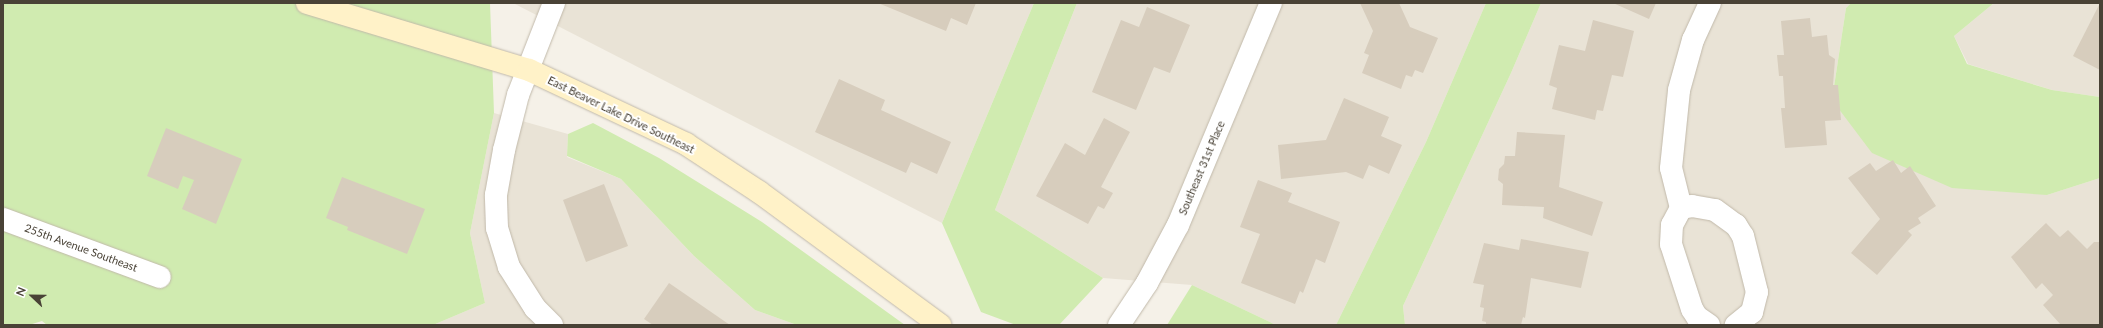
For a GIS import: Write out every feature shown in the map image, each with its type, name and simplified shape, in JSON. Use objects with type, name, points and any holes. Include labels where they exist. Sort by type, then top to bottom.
[{"type":"street","name":"East Beaver Lake Drive Southeast","points":[[307,3],[529,70],[686,144],[760,192],[940,325]]},
{"type":"street","points":[[552,325],[535,308],[509,267],[497,228],[496,196],[504,150],[518,95],[554,3]]},
{"type":"street","name":"Southeast 31st Place","points":[[1119,325],[1147,283],[1178,226],[1271,3]]},
{"type":"street","points":[[1709,325],[1698,317],[1692,309],[1671,244],[1672,225],[1681,208],[1671,168],[1679,90],[1693,40],[1710,3]]},
{"type":"street","points":[[1681,208],[1692,206],[1715,210],[1736,224],[1743,236],[1757,292],[1752,312],[1736,325]]},
{"type":"street","name":"255th Avenue Southeast","points":[[3,219],[160,277]]},
{"type":"shaded area","points":[[513,3],[1034,3],[942,223]]},
{"type":"shaded area","points":[[1077,3],[1486,3],[1426,142],[1336,325],[1276,325],[1192,285],[1103,278],[995,210]]},
{"type":"shaded area","points":[[1541,3],[1851,3],[1846,8],[1832,100],[2047,195],[2100,178],[2100,325],[1405,325],[1403,306],[1511,73]]},
{"type":"shaded area","points":[[1994,3],[2100,3],[2100,97],[2052,90],[1968,64],[1954,36]]},
{"type":"shaded area","points":[[494,113],[568,134],[567,157],[621,179],[694,256],[755,310],[797,325],[433,325],[485,303],[470,233]]},
{"type":"green space","points":[[3,3],[490,3],[494,113],[470,233],[485,303],[433,325],[47,325],[42,321],[29,325],[3,325]]},
{"type":"green space","points":[[1034,3],[1077,3],[995,210],[1103,278],[1059,325],[1016,325],[981,312],[942,223]]},
{"type":"green space","points":[[1486,3],[1541,3],[1511,73],[1403,306],[1405,325],[1336,325],[1426,142]]},
{"type":"green space","points":[[1851,3],[1994,3],[1954,36],[1967,64],[2052,90],[2100,97],[2100,178],[2047,195],[1952,188],[1872,153],[1832,100],[1846,8]]},
{"type":"green space","points":[[593,123],[659,158],[762,222],[905,325],[797,325],[755,310],[694,256],[621,179],[567,156],[568,134]]},
{"type":"green space","points":[[1192,285],[1276,325],[1167,325]]},
{"type":"building","points":[[878,3],[976,3],[967,25],[951,18],[946,31]]},
{"type":"building","points":[[1360,3],[1399,3],[1410,27],[1438,38],[1423,73],[1415,70],[1412,77],[1406,75],[1401,89],[1362,73],[1369,55],[1364,53],[1373,31]]},
{"type":"building","points":[[1613,3],[1656,3],[1649,19]]},
{"type":"building","points":[[2100,3],[2100,70],[2073,56]]},
{"type":"building","points":[[1147,7],[1190,25],[1170,73],[1154,67],[1136,110],[1092,92],[1121,20],[1139,27]]},
{"type":"building","points":[[1810,18],[1812,37],[1827,35],[1829,55],[1835,59],[1833,85],[1838,85],[1841,120],[1825,121],[1827,145],[1785,148],[1781,108],[1785,108],[1783,76],[1779,76],[1777,55],[1784,55],[1781,21]]},
{"type":"building","points":[[1593,20],[1634,31],[1623,77],[1612,75],[1603,111],[1597,110],[1595,120],[1552,109],[1557,88],[1549,85],[1559,45],[1585,51]]},
{"type":"building","points":[[839,79],[885,100],[881,110],[951,142],[937,174],[911,162],[906,173],[815,132]]},
{"type":"building","points":[[1344,98],[1389,117],[1381,136],[1402,145],[1389,174],[1369,165],[1363,179],[1346,172],[1281,179],[1278,145],[1326,140]]},
{"type":"building","points":[[1104,118],[1130,132],[1101,187],[1113,193],[1104,209],[1098,206],[1088,224],[1036,196],[1065,143],[1085,155]]},
{"type":"building","points":[[166,128],[242,159],[216,224],[182,209],[194,180],[183,176],[178,189],[147,176]]},
{"type":"building","points":[[1517,132],[1565,135],[1559,187],[1603,202],[1592,236],[1543,218],[1544,207],[1502,205],[1503,184],[1498,180],[1499,169],[1504,164],[1505,156],[1515,156]]},
{"type":"building","points":[[1893,160],[1901,173],[1910,166],[1936,206],[1918,218],[1921,223],[1908,231],[1912,235],[1877,275],[1851,253],[1880,219],[1848,178],[1870,163],[1876,171]]},
{"type":"building","points":[[342,177],[425,209],[407,254],[347,230],[348,227],[326,218]]},
{"type":"building","points":[[1258,180],[1292,193],[1288,202],[1340,222],[1325,263],[1316,259],[1303,293],[1300,291],[1295,304],[1241,283],[1260,234],[1240,227]]},
{"type":"building","points":[[604,184],[628,246],[586,262],[563,200]]},
{"type":"building","points":[[2046,223],[2060,237],[2068,230],[2087,249],[2094,242],[2100,242],[2099,325],[2061,325],[2043,305],[2053,295],[2042,283],[2036,289],[2011,257]]},
{"type":"building","points":[[1521,239],[1589,252],[1581,288],[1531,278],[1525,318],[1523,317],[1521,325],[1486,325],[1486,322],[1482,321],[1484,308],[1480,307],[1484,285],[1473,283],[1484,243],[1519,250]]},
{"type":"building","points":[[669,283],[730,325],[653,325],[644,319]]}]
